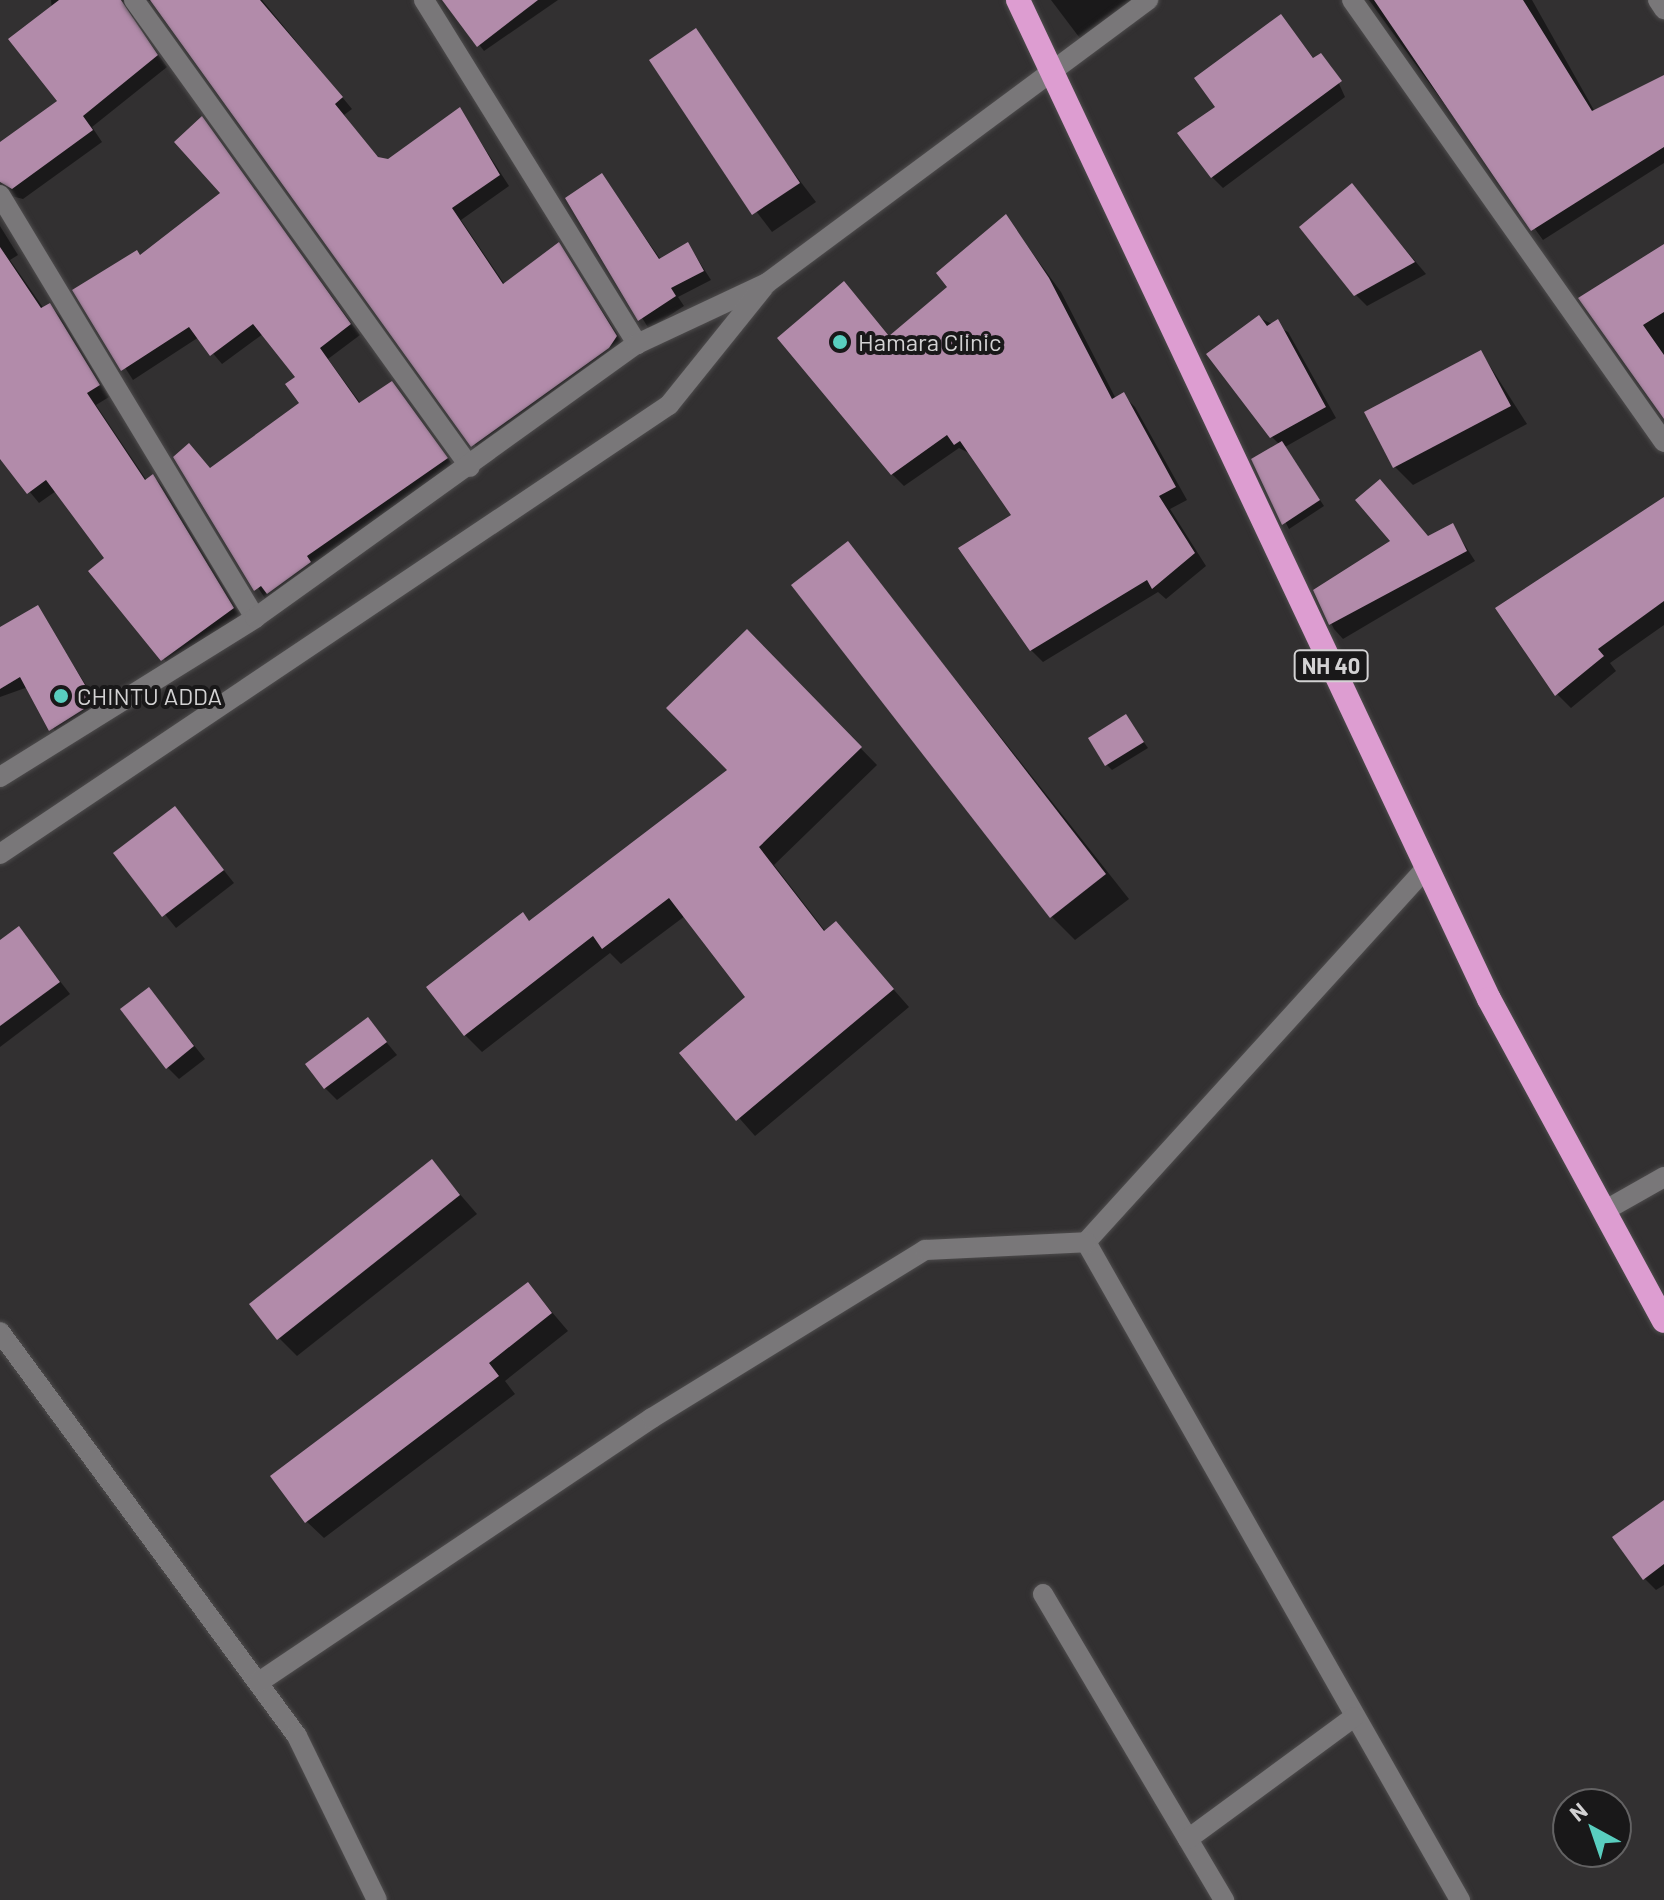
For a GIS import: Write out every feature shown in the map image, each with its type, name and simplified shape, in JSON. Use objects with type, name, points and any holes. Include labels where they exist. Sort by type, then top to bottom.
[{"type":"highway","name":"NH 40","points":[[1018,0],[1047,68],[1427,867],[1664,1321]]},
{"type":"street","points":[[134,0],[470,467]]},
{"type":"street","points":[[424,0],[637,344]]},
{"type":"street","points":[[0,777],[255,618],[470,467],[637,344],[767,283],[1047,68],[1148,0]]},
{"type":"street","points":[[1352,0],[1664,442]]},
{"type":"street","points":[[1658,0],[1664,9]]},
{"type":"street","points":[[0,195],[255,618]]},
{"type":"street","points":[[0,854],[669,405],[767,283]]},
{"type":"street","points":[[259,1682],[652,1418],[925,1250],[1086,1242],[1427,867]]},
{"type":"street","points":[[1604,1211],[1664,1177]]},
{"type":"street","points":[[1086,1242],[1460,1900]]},
{"type":"street","points":[[0,1332],[297,1736],[377,1900]]},
{"type":"street","points":[[1043,1594],[1224,1900]]},
{"type":"street","points":[[1188,1839],[1354,1717]]},
{"type":"building","points":[[59,0],[121,0],[158,55],[83,116],[93,130],[12,189],[0,182],[0,142],[57,101],[8,39]]},
{"type":"building","points":[[150,0],[260,0],[343,97],[335,104],[378,157],[388,159],[460,107],[500,175],[452,208],[503,284],[559,242],[617,336],[609,348],[471,447]]},
{"type":"building","points":[[442,0],[538,0],[477,47]]},
{"type":"building","points":[[1374,0],[1523,0],[1592,111],[1664,75],[1664,147],[1531,231]]},
{"type":"building","points":[[1281,14],[1313,58],[1321,53],[1342,81],[1211,178],[1177,133],[1215,107],[1194,78]]},
{"type":"building","points":[[696,28],[800,183],[752,215],[649,60]]},
{"type":"building","points":[[202,116],[351,324],[320,348],[359,403],[392,381],[448,458],[307,556],[311,562],[267,594],[261,586],[254,591],[173,457],[189,443],[210,468],[299,403],[285,384],[295,377],[253,324],[210,356],[189,327],[121,371],[72,290],[137,250],[140,255],[220,193],[174,142]]},
{"type":"building","points":[[602,173],[659,259],[688,242],[704,271],[671,288],[676,296],[638,321],[565,198]]},
{"type":"building","points":[[1352,183],[1415,262],[1354,296],[1299,227]]},
{"type":"building","points":[[1006,214],[1049,278],[1112,399],[1124,392],[1176,487],[1159,496],[1195,553],[1152,589],[1147,580],[1030,651],[958,548],[1011,515],[960,441],[954,445],[947,435],[891,475],[777,338],[844,281],[889,336],[947,287],[936,273]]},
{"type":"building","points":[[1664,244],[1664,312],[1643,325],[1664,355],[1664,419],[1578,298]]},
{"type":"building","points":[[0,247],[41,308],[50,303],[100,385],[87,393],[145,480],[153,474],[234,608],[161,661],[88,571],[104,558],[46,480],[27,494],[0,459]]},
{"type":"building","points":[[1259,315],[1267,326],[1278,319],[1326,407],[1270,438],[1206,354]]},
{"type":"building","points":[[1481,350],[1511,406],[1393,468],[1364,412]]},
{"type":"building","points":[[1282,441],[1320,500],[1282,525],[1251,459]]},
{"type":"building","points":[[1380,479],[1428,536],[1453,523],[1467,551],[1329,625],[1313,590],[1390,541],[1355,500]]},
{"type":"building","points":[[1664,497],[1664,601],[1598,649],[1604,656],[1555,696],[1495,608]]},
{"type":"building","points":[[848,541],[1106,874],[1050,918],[791,585]]},
{"type":"building","points":[[38,605],[95,702],[49,731],[20,677],[0,689],[0,627]]},
{"type":"building","points":[[747,629],[862,747],[759,847],[824,931],[836,921],[894,989],[736,1121],[679,1053],[745,997],[669,898],[602,949],[593,936],[464,1036],[426,987],[523,912],[529,921],[727,770],[666,708]]},
{"type":"building","points":[[1126,714],[1144,742],[1105,766],[1088,738]]},
{"type":"building","points":[[175,806],[224,870],[162,917],[113,853]]},
{"type":"building","points":[[19,926],[60,982],[0,1026],[0,940]]},
{"type":"building","points":[[149,987],[194,1046],[166,1069],[120,1009]]},
{"type":"building","points":[[368,1017],[387,1042],[324,1089],[305,1064]]},
{"type":"building","points":[[432,1159],[460,1195],[277,1340],[249,1304]]},
{"type":"building","points":[[528,1282],[552,1313],[489,1363],[499,1376],[305,1523],[270,1476]]},
{"type":"building","points":[[1664,1500],[1664,1564],[1643,1580],[1612,1537]]},
{"type":"place","name":"Hamara Clinic","points":[[840,342]]},
{"type":"place","name":"CHINTU ADDA","points":[[61,696]]}]
